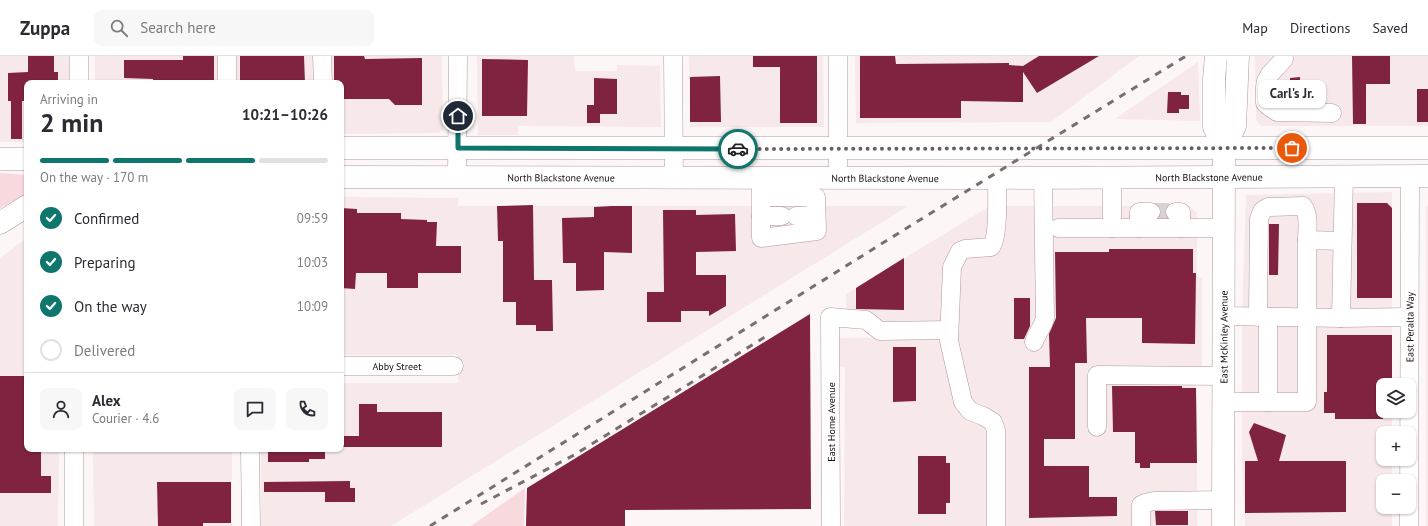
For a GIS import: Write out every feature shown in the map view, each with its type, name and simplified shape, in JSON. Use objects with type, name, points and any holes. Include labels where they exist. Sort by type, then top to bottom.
[{"type":"main road","name":"East McKinley Avenue","points":[[1216,56],[1214,78],[1214,127],[1224,148],[1223,526]]},
{"type":"main road","name":"East McKinley Avenue","points":[[1224,148],[1235,126],[1238,56]]},
{"type":"main road","points":[[344,148],[1428,148]]},
{"type":"main road","points":[[0,159],[24,159]]},
{"type":"main road","points":[[1419,176],[1415,166],[1419,163],[1428,161]]},
{"type":"main road","name":"North Blackstone Avenue","points":[[344,177],[674,177],[761,187],[838,177],[998,178],[1419,176]]},
{"type":"main road","points":[[0,223],[24,208]]},
{"type":"street","points":[[79,56],[79,80]]},
{"type":"street","points":[[227,56],[227,80]]},
{"type":"street","points":[[322,56],[322,80]]},
{"type":"street","points":[[457,177],[458,56]]},
{"type":"street","points":[[673,56],[674,177]]},
{"type":"street","points":[[838,56],[838,177]]},
{"type":"street","points":[[1284,59],[1270,74],[1266,81],[1265,103],[1277,112],[1332,113]]},
{"type":"street","points":[[1341,318],[1344,176]]},
{"type":"street","name":"East Peralta Way","points":[[1409,526],[1410,317],[1419,176]]},
{"type":"street","points":[[1034,342],[1037,334],[1044,324],[1045,318],[1043,177]]},
{"type":"street","points":[[1112,177],[1112,228]]},
{"type":"street","points":[[996,526],[996,430],[993,422],[970,411],[963,402],[949,341],[949,330],[952,267],[960,251],[965,249],[991,247],[994,243],[998,178]]},
{"type":"street","points":[[761,187],[816,197],[816,215],[817,231],[761,238],[761,187]]},
{"type":"street","points":[[1223,402],[1268,402],[1307,402],[1307,216],[1303,206],[1268,207],[1262,211],[1259,219],[1268,402]]},
{"type":"street","points":[[1139,228],[1139,212],[1151,212]]},
{"type":"street","points":[[761,216],[816,215]]},
{"type":"street","points":[[1058,228],[1139,228],[1178,220],[1224,228]]},
{"type":"street","points":[[1307,240],[1342,241]]},
{"type":"street","points":[[1223,316],[1307,318],[1410,317]]},
{"type":"street","name":"East Home Avenue","points":[[831,526],[830,317],[866,320],[880,331],[949,330]]},
{"type":"street","name":"Abby Street","points":[[344,366],[454,366]]},
{"type":"street","points":[[1097,427],[1097,375],[1223,376]]},
{"type":"street","points":[[74,452],[74,526]]},
{"type":"street","points":[[250,452],[251,526]]},
{"type":"street","points":[[1141,526],[1141,505],[1145,503],[1154,501],[1223,500]]},
{"type":"shaded area","points":[[0,56],[69,56],[69,80],[24,80],[24,142],[0,142]]},
{"type":"shaded area","points":[[95,56],[442,56],[443,129],[439,133],[344,134],[344,80],[95,80]]},
{"type":"shaded area","points":[[477,56],[574,56],[575,71],[617,71],[617,65],[660,66],[661,127],[518,126],[518,135],[478,135]]},
{"type":"shaded area","points":[[689,56],[823,56],[824,127],[690,127]]},
{"type":"shaded area","points":[[855,56],[1139,56],[1051,122],[856,123]]},
{"type":"shaded area","points":[[1255,56],[1428,56],[1428,126],[1261,126],[1256,120]]},
{"type":"shaded area","points":[[1198,62],[1200,121],[1115,119]]},
{"type":"shaded area","points":[[0,173],[24,175],[24,196],[0,208]]},
{"type":"shaded area","points":[[1392,192],[1392,335],[1384,378],[1376,378],[1376,418],[1392,418],[1392,426],[1376,426],[1376,466],[1392,466],[1392,474],[1376,474],[1376,514],[1392,514],[1392,526],[1245,526],[1242,464],[1242,318],[1246,195]]},
{"type":"shaded area","points":[[344,197],[458,198],[458,206],[908,206],[391,526],[261,526],[261,452],[344,452],[344,383],[458,383],[457,355],[344,355]]},
{"type":"shaded area","points":[[990,206],[1189,206],[1197,213],[1197,278],[1202,278],[1202,367],[1197,367],[1196,388],[1197,526],[844,526],[845,367],[839,367],[839,338],[931,337],[931,327],[846,327],[846,294]]},
{"type":"shaded area","points":[[1426,206],[1428,206],[1428,526],[1426,526]]},
{"type":"shaded area","points":[[24,240],[24,452],[59,452],[58,526],[0,526],[0,258]]},
{"type":"shaded area","points":[[93,452],[232,452],[232,526],[94,526]]},
{"type":"shaded area","points":[[525,488],[524,526],[471,526]]},
{"type":"building","points":[[28,56],[54,56],[54,72],[58,72],[58,80],[24,80],[24,101],[22,101],[22,139],[11,139],[11,101],[8,101],[8,73],[28,72]]},
{"type":"building","points":[[183,56],[214,56],[214,80],[153,80],[124,78],[124,60],[183,60]]},
{"type":"building","points":[[240,56],[304,56],[305,80],[240,80]]},
{"type":"building","points":[[334,56],[364,56],[365,59],[422,58],[422,105],[395,105],[389,99],[344,99],[344,80],[334,80]]},
{"type":"building","points":[[753,56],[817,56],[817,123],[780,123],[780,67],[753,67]]},
{"type":"building","points":[[860,56],[895,56],[896,64],[1009,63],[1009,65],[1023,66],[1039,56],[1099,56],[1037,93],[1023,72],[1023,102],[961,101],[961,118],[860,118]]},
{"type":"building","points":[[1352,56],[1390,56],[1390,84],[1366,84],[1366,124],[1353,124]]},
{"type":"building","points":[[482,59],[528,60],[527,116],[482,116]]},
{"type":"building","points":[[720,76],[721,122],[690,122],[690,77]]},
{"type":"building","points":[[1300,77],[1300,82],[1321,82],[1320,102],[1280,102],[1278,100],[1278,81],[1290,81],[1290,78]]},
{"type":"building","points":[[594,78],[617,79],[617,114],[600,114],[600,123],[587,123],[587,105],[594,105]]},
{"type":"building","points":[[1417,89],[1428,89],[1428,122],[1417,122]]},
{"type":"building","points":[[1168,92],[1181,92],[1181,95],[1189,95],[1189,109],[1179,109],[1179,113],[1167,113]]},
{"type":"building","points":[[1357,203],[1387,203],[1392,208],[1392,298],[1357,298]]},
{"type":"building","points":[[533,205],[534,280],[552,280],[553,331],[536,331],[536,325],[516,325],[516,302],[503,302],[503,241],[498,241],[497,206]]},
{"type":"building","points":[[632,206],[632,253],[604,252],[604,290],[576,291],[576,263],[563,263],[562,218],[594,217],[594,207]]},
{"type":"building","points":[[344,208],[357,209],[357,213],[401,213],[401,219],[437,222],[436,246],[461,246],[461,273],[418,273],[418,288],[387,288],[387,273],[356,273],[355,289],[344,288]]},
{"type":"building","points":[[663,210],[696,210],[696,215],[735,214],[736,251],[696,252],[696,275],[726,275],[726,306],[709,316],[709,311],[681,311],[681,322],[647,322],[647,292],[664,292]]},
{"type":"building","points":[[1269,224],[1279,224],[1278,275],[1269,275]]},
{"type":"building","points":[[1109,249],[1193,249],[1193,273],[1196,273],[1195,344],[1142,343],[1142,318],[1086,318],[1087,363],[1075,363],[1075,439],[1044,439],[1044,466],[1089,466],[1089,497],[1117,497],[1117,516],[1029,518],[1029,367],[1050,367],[1049,334],[1056,318],[1055,252],[1109,252]]},
{"type":"building","points":[[904,258],[904,310],[856,309],[856,288]]},
{"type":"building","points":[[1014,298],[1030,298],[1030,326],[1024,339],[1014,339]]},
{"type":"building","points":[[810,314],[811,509],[625,510],[625,526],[526,526],[527,488]]},
{"type":"building","points":[[1327,335],[1392,335],[1392,378],[1376,378],[1376,418],[1383,419],[1335,419],[1335,413],[1324,413],[1324,392],[1327,392]]},
{"type":"building","points":[[893,347],[916,347],[916,401],[893,402]]},
{"type":"building","points":[[0,376],[24,376],[24,452],[41,452],[41,476],[51,476],[51,493],[0,493]]},
{"type":"building","points":[[1112,386],[1182,386],[1182,388],[1196,388],[1197,463],[1150,463],[1150,468],[1140,468],[1140,463],[1135,463],[1135,432],[1113,432]]},
{"type":"building","points":[[359,404],[377,404],[377,412],[442,412],[442,447],[344,447],[344,436],[359,436]]},
{"type":"building","points":[[1254,423],[1286,435],[1279,461],[1346,461],[1346,512],[1245,513],[1245,461],[1258,461],[1249,432]]},
{"type":"building","points":[[268,452],[325,452],[325,459],[309,459],[309,462],[268,462]]},
{"type":"building","points":[[918,456],[946,456],[946,463],[950,463],[950,503],[946,503],[946,514],[918,514]]},
{"type":"building","points":[[350,481],[350,488],[355,488],[355,502],[325,502],[325,492],[264,492],[264,482]]},
{"type":"building","points":[[157,482],[231,482],[231,523],[203,523],[203,526],[158,526]]},
{"type":"building","points":[[1155,511],[1188,511],[1188,525],[1156,525]]},
{"type":"tunnel","points":[[1151,212],[1175,212]]},
{"type":"railway","points":[[430,526],[910,226],[1186,56]]},
{"type":"railway","points":[[481,504],[574,455],[765,337]]},
{"type":"way so far","points":[[738,149],[1292,148]]},
{"type":"place","name":"Carl's Jr.","points":[[1292,148]]},
{"type":"route","points":[[458,116],[458,148],[738,149]]}]
